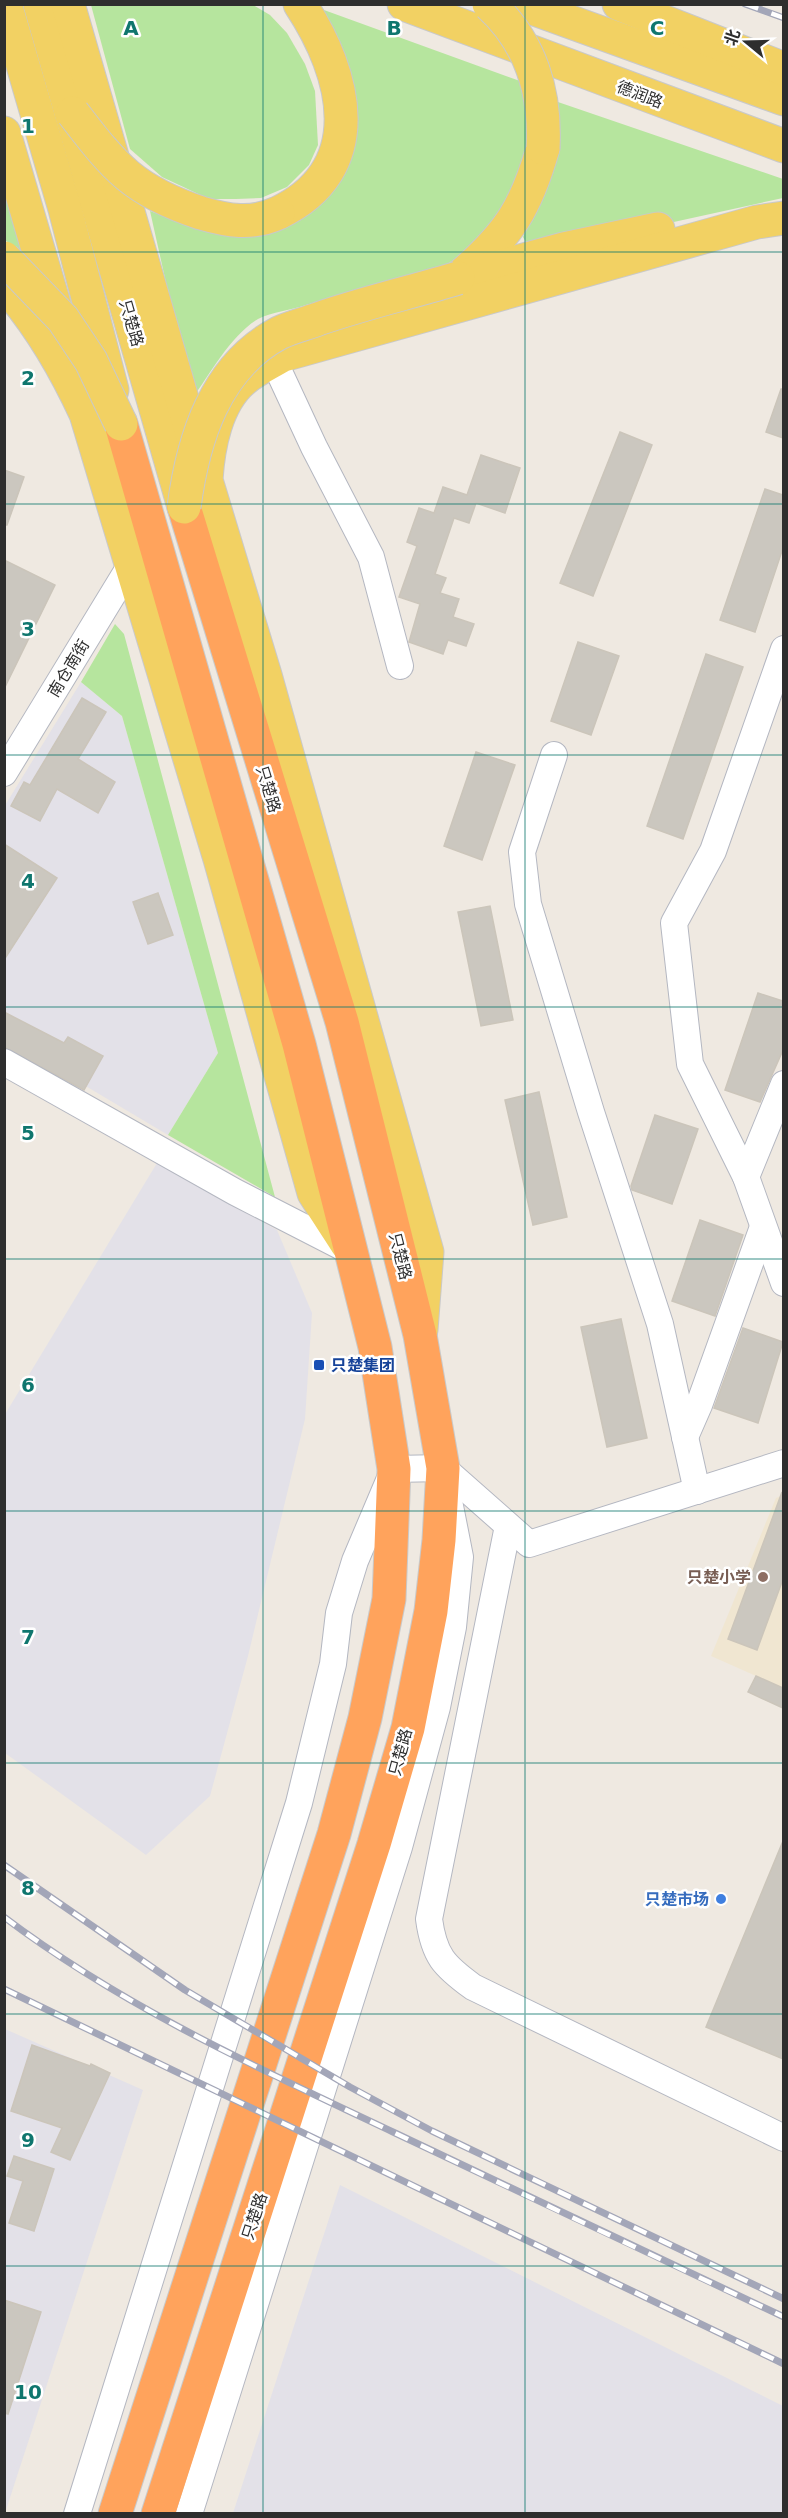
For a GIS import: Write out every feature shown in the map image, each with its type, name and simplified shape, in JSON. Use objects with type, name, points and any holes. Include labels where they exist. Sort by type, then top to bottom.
[{"type":"highway","points":[[116,2514],[334,1834],[365,1718],[389,1599],[394,1468],[375,1347],[299,1044],[121,424]]},
{"type":"highway","name":"只楚路","points":[[158,2514],[374,1844],[408,1728],[430,1611],[439,1540],[442,1468],[420,1335],[342,1022],[184,507]]},
{"type":"main road","points":[[5,4],[66,209],[121,424]]},
{"type":"main road","name":"只楚路","points":[[40,4],[184,507]]},
{"type":"main road","points":[[68,4],[265,675],[427,1252],[420,1335]]},
{"type":"main road","points":[[73,113],[97,146],[128,177],[156,197],[236,221],[267,218],[296,205],[311,194],[328,173],[334,160],[342,123],[339,87],[332,65],[300,4]]},
{"type":"main road","name":"德润路","points":[[404,4],[657,101],[783,146]]},
{"type":"main road","points":[[459,278],[501,239],[517,217],[528,193],[543,148],[542,103],[530,61],[507,20],[489,4]]},
{"type":"main road","points":[[521,4],[783,99]]},
{"type":"main road","points":[[619,4],[783,69]]},
{"type":"main road","points":[[646,4],[783,55]]},
{"type":"main road","points":[[4,133],[220,859],[314,1193],[353,1253]]},
{"type":"main road","points":[[184,507],[190,464],[209,409],[222,385],[253,350],[280,333],[459,278],[564,249],[783,202]]},
{"type":"main road","points":[[206,480],[207,452],[217,417],[242,381],[283,356],[734,228],[783,218]]},
{"type":"main road","points":[[4,258],[63,319],[91,361],[121,424]]},
{"type":"main road","points":[[4,284],[27,309],[63,365],[86,414]]},
{"type":"street","points":[[274,361],[314,447],[371,557],[400,666]]},
{"type":"street","name":"南仓南街","points":[[4,773],[132,563]]},
{"type":"street","points":[[783,649],[713,851],[674,923],[690,1064],[746,1177],[783,1283]]},
{"type":"street","points":[[554,755],[522,852],[528,904],[591,1112],[660,1324],[697,1491]]},
{"type":"street","points":[[4,1062],[235,1192],[353,1253]]},
{"type":"street","points":[[746,1177],[783,1084]]},
{"type":"street","points":[[685,1437],[699,1405],[763,1227]]},
{"type":"street","points":[[77,2514],[299,1803],[333,1664],[339,1613],[355,1561],[394,1468],[442,1468],[529,1544],[783,1463]]},
{"type":"street","points":[[189,2514],[399,1847],[437,1707],[453,1627],[460,1557],[442,1468]]},
{"type":"street","points":[[508,1526],[429,1919],[432,1943],[445,1967],[473,1988],[783,2138]]},
{"type":"shaded area","points":[[81,682],[122,716],[218,1053],[168,1135],[5,1038],[4,807]]},
{"type":"shaded area","points":[[157,1163],[277,1230],[312,1313],[305,1419],[248,1656],[210,1796],[146,1855],[5,1753],[4,1416]]},
{"type":"shaded area","name":"只楚小学","points":[[783,1495],[783,1688],[711,1656],[776,1498]]},
{"type":"shaded area","points":[[5,2029],[143,2090],[5,2513]]},
{"type":"shaded area","points":[[340,2185],[783,2406],[783,2513],[233,2513]]},
{"type":"green space","points":[[91,5],[253,5],[270,15],[287,33],[305,64],[315,91],[318,145],[309,165],[287,187],[261,198],[209,199],[162,177],[130,149]]},
{"type":"green space","points":[[324,10],[520,81],[526,106],[527,132],[520,170],[509,197],[492,224],[457,257],[444,266],[416,278],[258,319],[230,345],[192,399],[150,211],[207,232],[316,207],[347,67]]},
{"type":"green space","points":[[555,101],[783,179],[783,198],[532,253],[523,237],[543,195]]},
{"type":"green space","points":[[5,191],[25,255],[5,240]]},
{"type":"green space","points":[[115,624],[124,634],[275,1197],[168,1135],[218,1053],[122,716],[81,682]]},
{"type":"building","points":[[781,389],[783,389],[783,438],[766,432]]},
{"type":"building","points":[[620,432],[652,445],[593,596],[560,583]]},
{"type":"building","points":[[481,455],[520,468],[505,513],[476,503],[469,523],[454,518],[435,574],[446,578],[440,593],[459,599],[453,617],[474,624],[466,646],[448,640],[443,654],[409,642],[420,604],[399,597],[417,546],[407,542],[419,508],[434,513],[443,487],[467,495]]},
{"type":"building","points":[[4,470],[24,477],[7,525],[4,525]]},
{"type":"building","points":[[765,489],[783,495],[783,548],[755,632],[720,620]]},
{"type":"building","points":[[4,560],[55,585],[4,689]]},
{"type":"building","points":[[578,642],[619,656],[591,735],[551,721]]},
{"type":"building","points":[[706,654],[743,667],[683,839],[647,826]]},
{"type":"building","points":[[82,698],[106,712],[78,759],[115,782],[98,813],[57,789],[40,821],[11,806],[24,782],[30,785]]},
{"type":"building","points":[[476,752],[515,765],[482,860],[444,846]]},
{"type":"building","points":[[4,844],[57,878],[4,960]]},
{"type":"building","points":[[158,893],[173,935],[148,944],[133,902]]},
{"type":"building","points":[[490,906],[513,1020],[481,1026],[458,912]]},
{"type":"building","points":[[758,993],[783,1001],[783,1050],[760,1102],[725,1090]]},
{"type":"building","points":[[4,1012],[64,1043],[68,1037],[103,1056],[84,1090],[4,1047]]},
{"type":"building","points":[[539,1092],[567,1217],[533,1225],[505,1100]]},
{"type":"building","points":[[655,1115],[698,1129],[672,1204],[632,1190],[631,1186]]},
{"type":"building","points":[[700,1220],[743,1235],[715,1316],[672,1301]]},
{"type":"building","points":[[621,1319],[647,1438],[607,1447],[581,1327]]},
{"type":"building","points":[[743,1328],[783,1342],[758,1423],[714,1408]]},
{"type":"building","points":[[782,1492],[783,1579],[757,1650],[728,1639]]},
{"type":"building","points":[[756,1676],[783,1688],[783,1708],[748,1692]]},
{"type":"building","points":[[783,1841],[783,2059],[706,2027]]},
{"type":"building","points":[[32,2045],[90,2066],[91,2064],[110,2073],[70,2160],[51,2152],[62,2128],[11,2111]]},
{"type":"building","points":[[14,2156],[54,2169],[34,2231],[9,2223],[23,2181],[7,2176]]},
{"type":"building","points":[[4,2300],[41,2312],[8,2414],[4,2413]]},
{"type":"railway","points":[[745,4],[784,18]]},
{"type":"railway","points":[[4,1865],[185,1990],[350,2087],[432,2131],[784,2299]]},
{"type":"railway","points":[[4,1917],[96,1980],[193,2035],[784,2317]]},
{"type":"railway","points":[[4,1989],[784,2364]]},
{"type":"place","name":"只楚集团","points":[[319,1365]]},
{"type":"place","name":"只楚小学","points":[[763,1577]]},
{"type":"place","name":"只楚市场","points":[[721,1899]]}]
